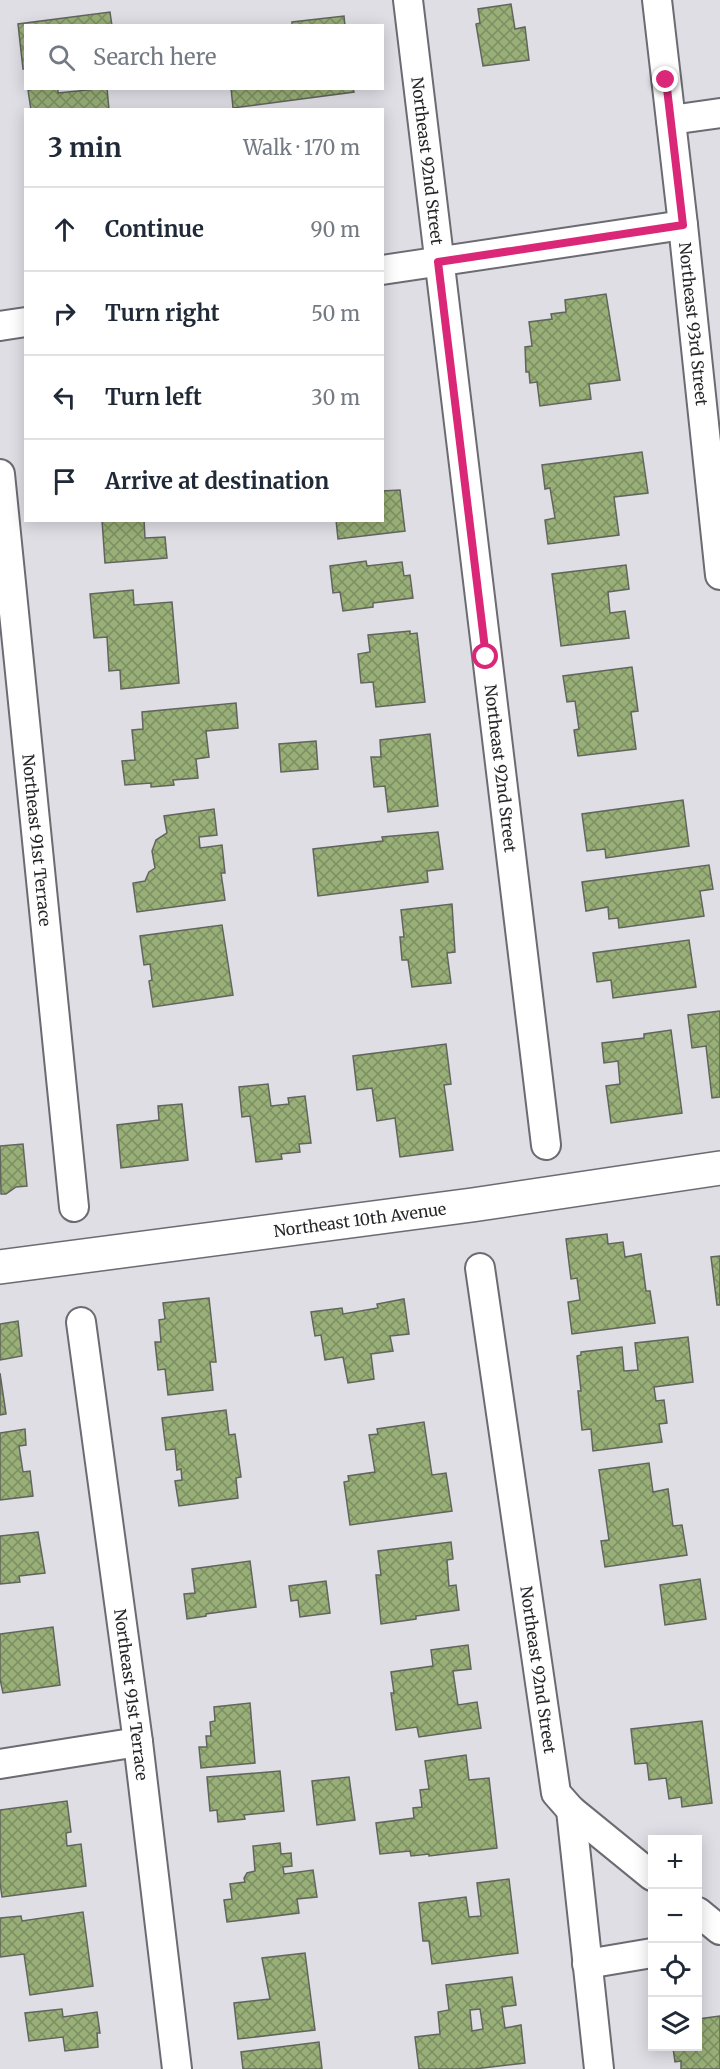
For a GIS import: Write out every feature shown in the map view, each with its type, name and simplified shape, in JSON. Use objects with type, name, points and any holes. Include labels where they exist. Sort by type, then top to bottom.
[{"type":"street","name":"Northeast 92nd Street","points":[[408,0],[546,1145]]},
{"type":"street","name":"Northeast 93rd Street","points":[[657,0],[718,536],[720,575]]},
{"type":"street","points":[[671,120],[720,113]]},
{"type":"street","points":[[384,270],[683,225]]},
{"type":"street","points":[[0,326],[24,322]]},
{"type":"street","name":"Northeast 91st Terrace","points":[[0,474],[74,1207]]},
{"type":"street","name":"Northeast 10th Avenue","points":[[0,1267],[472,1205],[720,1168]]},
{"type":"street","name":"Northeast 92nd Street","points":[[480,1268],[556,1793],[571,1810],[599,2069]]},
{"type":"street","name":"Northeast 91st Terrace","points":[[81,1322],[138,1742],[177,2069]]},
{"type":"street","points":[[0,1764],[138,1742]]},
{"type":"street","points":[[571,1810],[648,1873]]},
{"type":"street","points":[[587,1964],[648,1954]]},
{"type":"building","points":[[511,4],[515,29],[525,27],[529,60],[483,66],[476,24],[480,23],[478,9]]},
{"type":"building","points":[[110,12],[112,24],[24,24],[23,69],[18,24]]},
{"type":"building","points":[[344,16],[345,24],[292,24],[292,22]]},
{"type":"building","points":[[28,90],[58,90],[58,93],[107,90],[109,108],[31,108]]},
{"type":"building","points":[[231,90],[354,90],[354,92],[233,108]]},
{"type":"building","points":[[606,294],[620,380],[589,384],[591,399],[540,406],[537,382],[530,383],[529,372],[526,372],[525,347],[532,346],[529,322],[552,319],[551,314],[566,312],[565,300]]},
{"type":"building","points":[[642,452],[648,493],[614,497],[619,535],[548,544],[545,520],[555,518],[550,488],[545,489],[542,465]]},
{"type":"building","points":[[400,490],[405,531],[338,539],[336,522],[384,522],[384,491]]},
{"type":"building","points":[[102,522],[144,522],[145,538],[165,537],[167,558],[105,563]]},
{"type":"building","points":[[366,561],[367,566],[402,562],[404,576],[410,575],[413,598],[373,603],[373,607],[343,611],[340,592],[333,593],[330,566]]},
{"type":"building","points":[[626,565],[629,589],[608,592],[610,613],[625,611],[629,638],[561,646],[552,574]]},
{"type":"building","points":[[133,590],[134,605],[172,602],[179,683],[121,689],[120,670],[109,671],[107,637],[94,638],[90,594]]},
{"type":"building","points":[[410,631],[410,634],[417,633],[425,702],[376,707],[373,682],[361,683],[358,654],[370,652],[368,635]]},
{"type":"building","points":[[632,667],[638,711],[631,712],[636,749],[578,756],[574,730],[579,729],[575,701],[567,702],[563,676]]},
{"type":"building","points":[[236,703],[238,728],[206,731],[209,757],[196,759],[198,778],[173,780],[174,785],[151,787],[151,783],[125,785],[122,761],[135,760],[132,730],[143,729],[142,712]]},
{"type":"building","points":[[430,734],[438,806],[388,812],[385,786],[374,787],[371,757],[381,757],[380,740]]},
{"type":"building","points":[[316,741],[318,769],[281,772],[279,744]]},
{"type":"building","points":[[683,800],[689,846],[606,858],[605,849],[587,851],[582,814]]},
{"type":"building","points":[[214,809],[217,835],[199,837],[200,848],[222,845],[225,873],[221,873],[225,900],[137,912],[133,883],[145,881],[149,872],[155,868],[152,851],[156,840],[167,833],[164,816]]},
{"type":"building","points":[[438,832],[443,869],[427,871],[428,882],[318,896],[313,849],[383,841],[382,837]]},
{"type":"building","points":[[709,865],[713,889],[700,891],[704,916],[619,928],[618,918],[609,919],[608,907],[586,911],[582,882]]},
{"type":"building","points":[[452,904],[455,952],[447,953],[451,983],[412,987],[408,960],[402,960],[400,937],[404,937],[401,910]]},
{"type":"building","points":[[222,925],[233,995],[153,1007],[149,981],[152,980],[150,964],[144,965],[140,936]]},
{"type":"building","points":[[689,940],[696,987],[613,998],[611,980],[597,982],[593,953]]},
{"type":"building","points":[[720,1011],[720,1097],[712,1098],[706,1046],[692,1048],[688,1015]]},
{"type":"building","points":[[671,1030],[682,1113],[611,1123],[606,1086],[620,1084],[618,1061],[604,1063],[602,1043],[644,1038],[644,1034]]},
{"type":"building","points":[[446,1044],[451,1084],[444,1085],[453,1150],[400,1157],[395,1118],[377,1121],[372,1088],[357,1090],[353,1056]]},
{"type":"building","points":[[268,1084],[271,1106],[289,1104],[288,1098],[305,1096],[311,1143],[299,1144],[300,1152],[281,1154],[282,1159],[256,1162],[250,1116],[242,1117],[239,1087]]},
{"type":"building","points":[[182,1104],[188,1160],[121,1168],[117,1125],[159,1120],[158,1106]]},
{"type":"building","points":[[23,1144],[27,1186],[16,1187],[6,1194],[1,1194],[0,1146]]},
{"type":"building","points":[[607,1234],[608,1244],[623,1242],[625,1257],[641,1254],[646,1291],[650,1291],[655,1323],[572,1334],[568,1302],[580,1300],[577,1278],[571,1279],[566,1239]]},
{"type":"building","points":[[720,1256],[720,1305],[717,1305],[711,1257]]},
{"type":"building","points":[[209,1298],[216,1362],[210,1362],[213,1390],[168,1395],[165,1369],[158,1370],[155,1342],[161,1342],[159,1320],[165,1319],[163,1303]]},
{"type":"building","points":[[404,1299],[409,1334],[390,1336],[393,1351],[371,1354],[374,1379],[348,1383],[343,1357],[325,1360],[321,1335],[315,1336],[311,1312],[342,1308],[343,1314],[378,1308],[377,1304]]},
{"type":"building","points":[[18,1321],[22,1356],[0,1360],[0,1324]]},
{"type":"building","points":[[688,1337],[693,1382],[654,1387],[656,1401],[664,1400],[667,1423],[659,1424],[662,1442],[593,1451],[591,1429],[582,1430],[577,1356],[581,1355],[581,1352],[622,1347],[624,1371],[638,1370],[635,1343]]},
{"type":"building","points":[[0,1373],[6,1414],[0,1415]]},
{"type":"building","points":[[226,1410],[229,1435],[235,1434],[241,1477],[236,1478],[238,1498],[179,1506],[175,1481],[182,1480],[181,1469],[177,1470],[175,1449],[166,1450],[162,1418]]},
{"type":"building","points":[[424,1422],[432,1475],[446,1473],[452,1511],[350,1525],[344,1482],[349,1481],[348,1476],[375,1472],[369,1435],[378,1434],[377,1429]]},
{"type":"building","points":[[25,1429],[26,1445],[19,1446],[23,1472],[30,1471],[33,1496],[0,1500],[0,1433]]},
{"type":"building","points":[[649,1463],[653,1492],[668,1489],[673,1526],[682,1525],[687,1555],[605,1567],[601,1541],[609,1540],[599,1470]]},
{"type":"building","points":[[38,1532],[45,1573],[19,1576],[20,1582],[0,1584],[0,1536]]},
{"type":"building","points":[[451,1542],[453,1559],[447,1560],[449,1586],[456,1585],[459,1610],[381,1624],[376,1575],[381,1575],[378,1551]]},
{"type":"building","points":[[250,1561],[256,1607],[187,1619],[184,1594],[195,1593],[192,1569]]},
{"type":"building","points":[[700,1579],[706,1619],[665,1625],[660,1585]]},
{"type":"building","points":[[326,1581],[330,1613],[300,1617],[298,1600],[291,1601],[289,1586]]},
{"type":"building","points":[[53,1627],[60,1685],[3,1693],[0,1679],[0,1634]]},
{"type":"building","points":[[468,1645],[471,1669],[453,1671],[458,1705],[477,1702],[481,1728],[419,1737],[417,1727],[396,1730],[391,1693],[394,1693],[391,1672],[433,1666],[431,1650]]},
{"type":"building","points":[[250,1703],[255,1763],[201,1768],[199,1747],[207,1747],[206,1736],[211,1736],[210,1722],[215,1721],[214,1707]]},
{"type":"building","points":[[702,1721],[712,1803],[682,1807],[681,1797],[669,1799],[666,1778],[649,1780],[647,1763],[635,1764],[631,1729]]},
{"type":"building","points":[[466,1755],[469,1780],[489,1778],[497,1848],[429,1856],[429,1854],[411,1856],[410,1851],[380,1854],[376,1823],[414,1818],[413,1808],[422,1807],[420,1790],[429,1789],[425,1761]]},
{"type":"building","points":[[280,1771],[284,1811],[244,1815],[245,1819],[218,1822],[217,1810],[210,1811],[207,1777]]},
{"type":"building","points":[[349,1777],[355,1820],[317,1825],[312,1781]]},
{"type":"building","points":[[67,1801],[71,1832],[66,1833],[67,1846],[81,1844],[86,1886],[2,1897],[0,1810]]},
{"type":"building","points":[[280,1843],[281,1854],[291,1853],[292,1866],[283,1867],[284,1874],[313,1870],[317,1897],[297,1899],[299,1913],[227,1922],[224,1900],[232,1899],[230,1884],[245,1882],[244,1878],[247,1873],[255,1871],[253,1846]]},
{"type":"building","points":[[509,1879],[518,1953],[432,1964],[429,1941],[423,1941],[419,1903],[466,1897],[469,1917],[481,1916],[477,1883]]},
{"type":"building","points":[[83,1912],[93,1986],[30,1995],[24,1954],[0,1957],[0,1918],[21,1916],[22,1921]]},
{"type":"building","points":[[305,1953],[315,2030],[238,2039],[234,2003],[270,1999],[262,1958]]},
{"type":"building","points":[[512,1977],[516,2005],[502,2007],[505,2028],[521,2025],[525,2063],[474,2069],[419,2069],[415,2037],[440,2034],[438,2012],[449,2010],[446,1985]],"holes":[[[480,2009],[483,2029],[472,2031],[470,2010]]]},
{"type":"building","points":[[62,2009],[63,2017],[97,2012],[100,2033],[97,2033],[98,2047],[65,2051],[63,2037],[29,2041],[25,2013]]},
{"type":"building","points":[[720,2016],[720,2069],[681,2069],[681,2061],[675,2062],[673,2051],[702,2051],[702,2018]]},
{"type":"building","points":[[319,2042],[322,2069],[243,2069],[241,2052]]},
{"type":"route","points":[[486,657],[438,262],[683,225],[666,80]]}]
